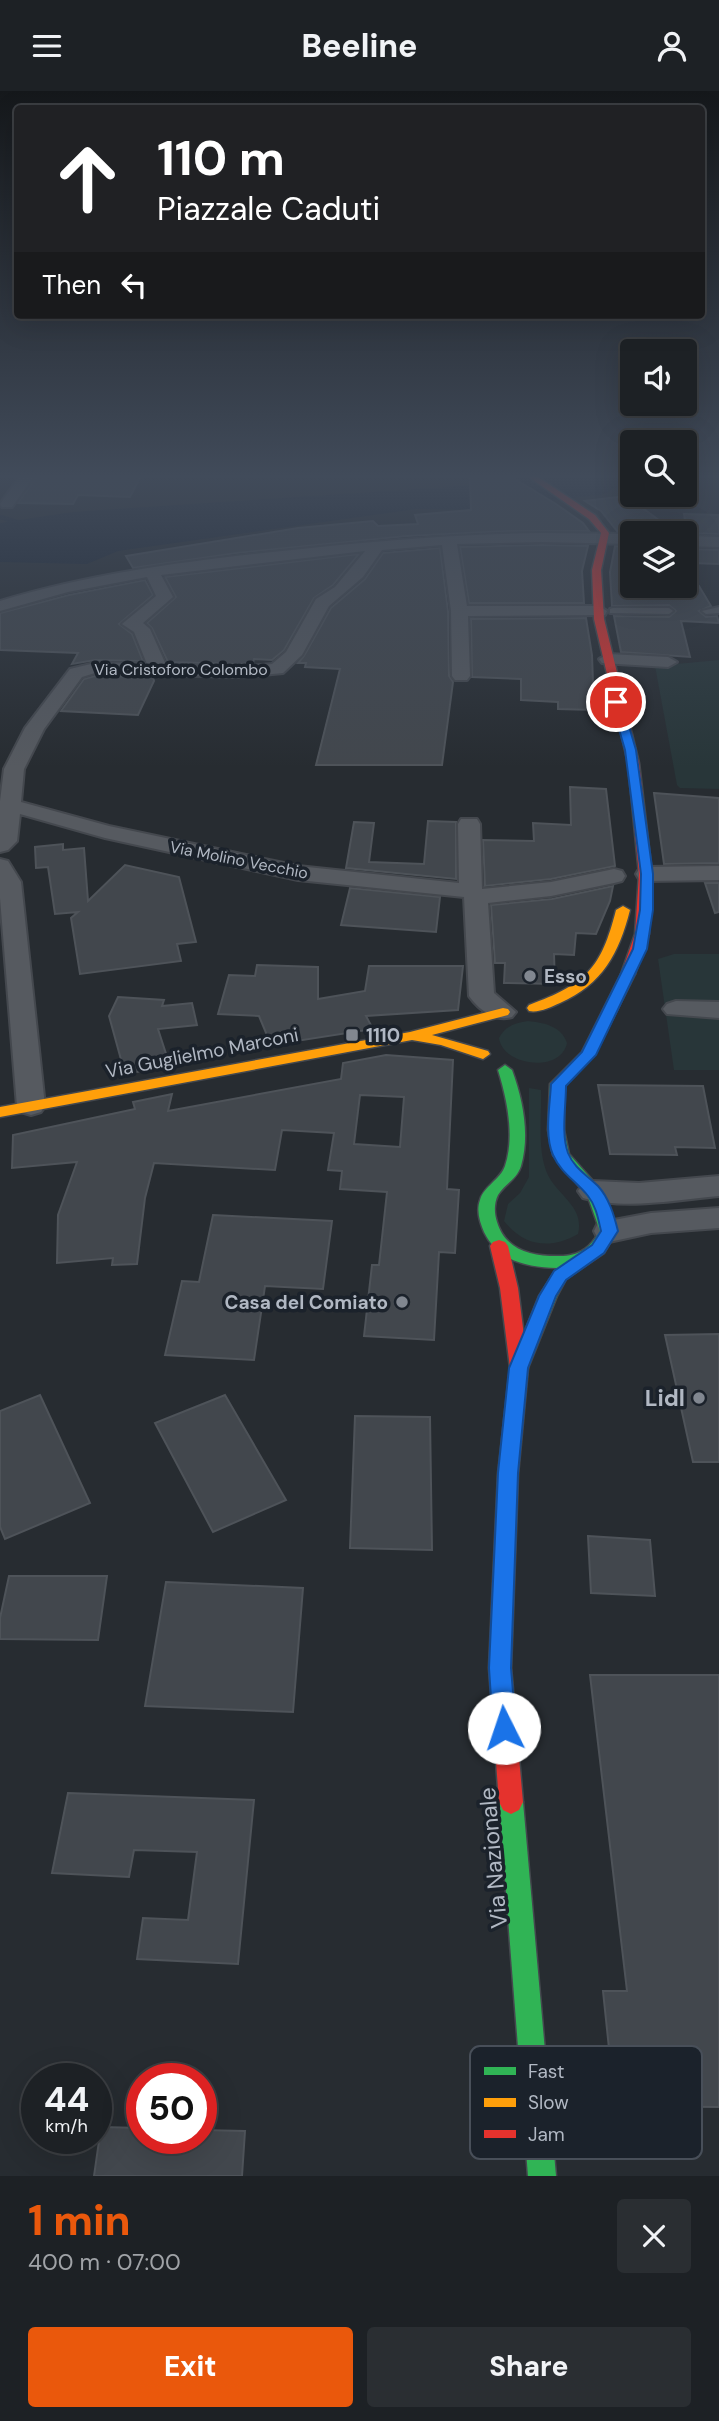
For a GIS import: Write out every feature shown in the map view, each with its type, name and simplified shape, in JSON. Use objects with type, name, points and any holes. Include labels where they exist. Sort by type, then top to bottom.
[{"type":"main road","points":[[534,1008],[577,991],[594,977],[618,937],[628,880],[631,750],[616,702],[608,659],[606,611],[596,572]]},
{"type":"main road","points":[[616,702],[616,762]]},
{"type":"main road","points":[[609,1231],[605,1212],[593,1191],[574,1175],[560,1153],[557,1138],[558,1084],[588,1055],[640,949],[647,910],[628,880]]},
{"type":"main road","points":[[534,1008],[559,1014]]},
{"type":"main road","name":"Via Guglielmo Marconi","points":[[0,1112],[411,1036],[503,1012],[534,1008]]},
{"type":"main road","points":[[483,1054],[478,1045],[482,1026],[503,1012]]},
{"type":"main road","points":[[580,1025],[588,1036],[590,1047]]},
{"type":"main road","name":"Via Guglielmo Marconi","points":[[411,1036],[443,1041],[483,1054],[505,1070],[522,1075]]},
{"type":"main road","points":[[542,1077],[575,1068]]},
{"type":"main road","name":"Via Nazionale","points":[[505,1070],[516,1102],[513,1167],[505,1181],[490,1194],[486,1211],[488,1227],[499,1246],[509,1289],[519,1368],[508,1473],[500,1668],[531,2046]]},
{"type":"main road","name":"Via Nazionale","points":[[519,1368],[548,1296],[560,1275],[598,1249],[609,1231]]},
{"type":"main road","points":[[499,1246],[523,1259],[554,1264],[582,1261]]},
{"type":"street","points":[[0,607],[84,585],[148,572]]},
{"type":"street","points":[[150,572],[162,587],[165,597],[131,624],[141,629],[145,635],[159,670]]},
{"type":"street","name":"Via Cristoforo Colombo","points":[[0,845],[6,841],[15,769],[35,728],[76,673],[95,668],[239,672],[277,669],[293,655],[322,603],[341,590],[358,572]]},
{"type":"street","points":[[454,572],[459,611],[461,676]]},
{"type":"street","points":[[459,611],[606,611]]},
{"type":"street","points":[[608,659],[668,662]]},
{"type":"street","name":"Via Molino Vecchio","points":[[10,805],[118,835],[298,873],[473,894],[719,873]]},
{"type":"street","points":[[469,824],[482,996],[503,1012]]},
{"type":"street","points":[[0,866],[10,882],[31,1106]]},
{"type":"street","points":[[676,1009],[719,1010]]},
{"type":"street","points":[[593,1191],[639,1193],[719,1186]]},
{"type":"street","points":[[609,1231],[651,1223],[719,1218]]},
{"type":"lane","points":[[706,611],[719,610]]},
{"type":"lane","points":[[606,611],[669,611]]},
{"type":"shaded area","points":[[719,660],[719,789],[680,788],[677,785],[655,666]]},
{"type":"shaded area","points":[[674,954],[719,954],[719,1070],[674,1070],[658,959]]},
{"type":"shaded area","points":[[528,1021],[557,1029],[567,1043],[563,1053],[554,1059],[532,1063],[510,1055],[499,1038],[511,1026]]},
{"type":"shaded area","points":[[529,1088],[541,1090],[541,1143],[547,1173],[574,1208],[579,1224],[578,1234],[548,1244],[520,1236],[504,1221],[508,1204],[520,1193],[529,1177]]},
{"type":"building","points":[[205,572],[344,572],[333,585],[314,598],[284,650],[272,660],[254,659],[253,663],[239,664],[168,662],[147,623],[176,597],[165,577]]},
{"type":"building","points":[[370,572],[443,572],[448,611],[449,676],[453,682],[442,765],[316,765],[340,669],[305,667],[306,663],[298,663],[331,608]]},
{"type":"building","points":[[464,572],[582,572],[584,603],[469,603]]},
{"type":"building","points":[[610,572],[620,572],[620,598],[697,598],[699,586],[711,606],[699,611],[706,617],[717,616],[719,623],[681,621],[690,657],[621,652],[614,616],[669,617],[676,611],[669,605],[612,606]]},
{"type":"building","points":[[145,580],[153,595],[119,624],[132,634],[143,661],[95,660],[72,664],[78,653],[0,650],[0,613],[69,595]]},
{"type":"building","points":[[586,618],[592,655],[594,710],[558,709],[558,702],[521,700],[521,679],[472,677],[471,619]]},
{"type":"building","points":[[95,676],[153,677],[154,681],[138,715],[61,711],[84,679]]},
{"type":"building","points":[[570,787],[606,789],[615,866],[551,879],[485,886],[483,840],[534,841],[533,823],[571,825]]},
{"type":"building","points":[[654,793],[719,798],[719,863],[664,864]]},
{"type":"building","points":[[428,821],[456,822],[456,879],[346,868],[354,822],[374,823],[369,862],[424,864]]},
{"type":"building","points":[[63,844],[63,850],[84,848],[88,901],[125,865],[179,877],[196,942],[177,944],[181,961],[80,974],[71,918],[78,912],[55,914],[48,867],[36,868],[35,847]]},
{"type":"building","points":[[705,883],[719,883],[719,912],[715,913]]},
{"type":"building","points":[[613,886],[610,901],[596,934],[576,933],[574,955],[554,954],[555,984],[504,983],[505,963],[495,963],[491,905],[552,899]]},
{"type":"building","points":[[350,888],[440,897],[436,932],[341,925]]},
{"type":"building","points":[[257,965],[318,967],[318,999],[365,991],[369,966],[463,966],[458,1010],[366,1016],[373,1029],[271,1045],[259,1016],[218,1014],[229,975],[255,976]]},
{"type":"building","points":[[118,997],[164,1000],[162,1006],[192,1003],[197,1025],[158,1029],[170,1066],[125,1074],[109,1016]]},
{"type":"building","points":[[386,1055],[453,1060],[447,1189],[459,1190],[455,1253],[439,1252],[434,1340],[364,1336],[372,1265],[379,1265],[387,1192],[340,1189],[342,1171],[328,1170],[334,1133],[282,1130],[275,1170],[154,1163],[145,1198],[137,1264],[112,1265],[113,1258],[57,1263],[58,1215],[77,1162],[12,1168],[13,1135],[135,1109],[133,1102],[172,1094],[168,1111],[341,1079],[343,1063]],"holes":[[[360,1095],[404,1097],[400,1147],[354,1144]]]},
{"type":"building","points":[[598,1085],[703,1086],[715,1148],[675,1147],[677,1155],[610,1154]]},
{"type":"building","points":[[213,1215],[332,1221],[323,1289],[265,1286],[254,1360],[165,1355],[182,1281],[199,1282]]},
{"type":"building","name":"Lidl","points":[[719,1334],[719,1462],[693,1462],[665,1335]]},
{"type":"building","points":[[40,1395],[90,1503],[5,1539],[0,1527],[0,1411]]},
{"type":"building","points":[[225,1395],[286,1500],[213,1532],[155,1423]]},
{"type":"building","points":[[355,1416],[430,1417],[432,1550],[350,1548]]},
{"type":"building","points":[[588,1536],[650,1540],[655,1596],[591,1593]]},
{"type":"building","points":[[9,1576],[107,1576],[98,1640],[0,1639],[0,1618]]},
{"type":"building","points":[[166,1582],[303,1588],[293,1712],[145,1706]]},
{"type":"building","points":[[590,1675],[719,1675],[719,2107],[702,2107],[702,2046],[609,2046],[603,1991],[627,1991]]},
{"type":"building","points":[[68,1793],[254,1800],[238,1964],[137,1959],[143,1918],[188,1920],[197,1852],[134,1850],[129,1877],[52,1873]]},
{"type":"building","points":[[112,2127],[126,2128],[126,2154],[217,2154],[217,2130],[245,2131],[242,2176],[94,2176],[97,2154],[112,2154]]},
{"type":"traffic: fast","points":[[519,1368],[548,1296],[560,1275],[598,1249],[609,1231],[596,1195],[561,1155],[556,1130],[556,1101],[558,1084],[588,1054],[628,974]]},
{"type":"traffic: fast","points":[[505,1070],[512,1093],[517,1142],[511,1171],[493,1190],[488,1200],[490,1226],[496,1239],[516,1255],[542,1262],[582,1261]]},
{"type":"traffic: fast","points":[[511,1802],[531,2046]]},
{"type":"traffic: fast","points":[[541,2159],[542,2176]]},
{"type":"traffic: slow","points":[[534,1008],[570,993],[595,974],[612,948],[623,910]]},
{"type":"traffic: slow","points":[[0,1112],[411,1036],[503,1012]]},
{"type":"traffic: slow","points":[[417,1037],[443,1041],[483,1054]]},
{"type":"traffic: jam","points":[[596,572],[599,619],[607,662],[634,763],[646,874],[642,934],[628,974]]},
{"type":"traffic: jam","points":[[499,1246],[509,1288],[519,1368],[508,1474],[500,1668],[511,1802]]},
{"type":"place","name":"Esso","points":[[530,976]]},
{"type":"place","name":"1110","points":[[352,1035]]},
{"type":"place","name":"Casa del Comiato","points":[[402,1302]]},
{"type":"place","name":"Lidl","points":[[699,1398]]},
{"type":"route","points":[[504,1728],[500,1668],[508,1473],[519,1368],[548,1296],[560,1275],[598,1249],[609,1231],[605,1212],[593,1191],[574,1175],[560,1153],[557,1138],[558,1084],[588,1055],[640,949],[647,910],[647,874],[631,750],[616,702]]}]
